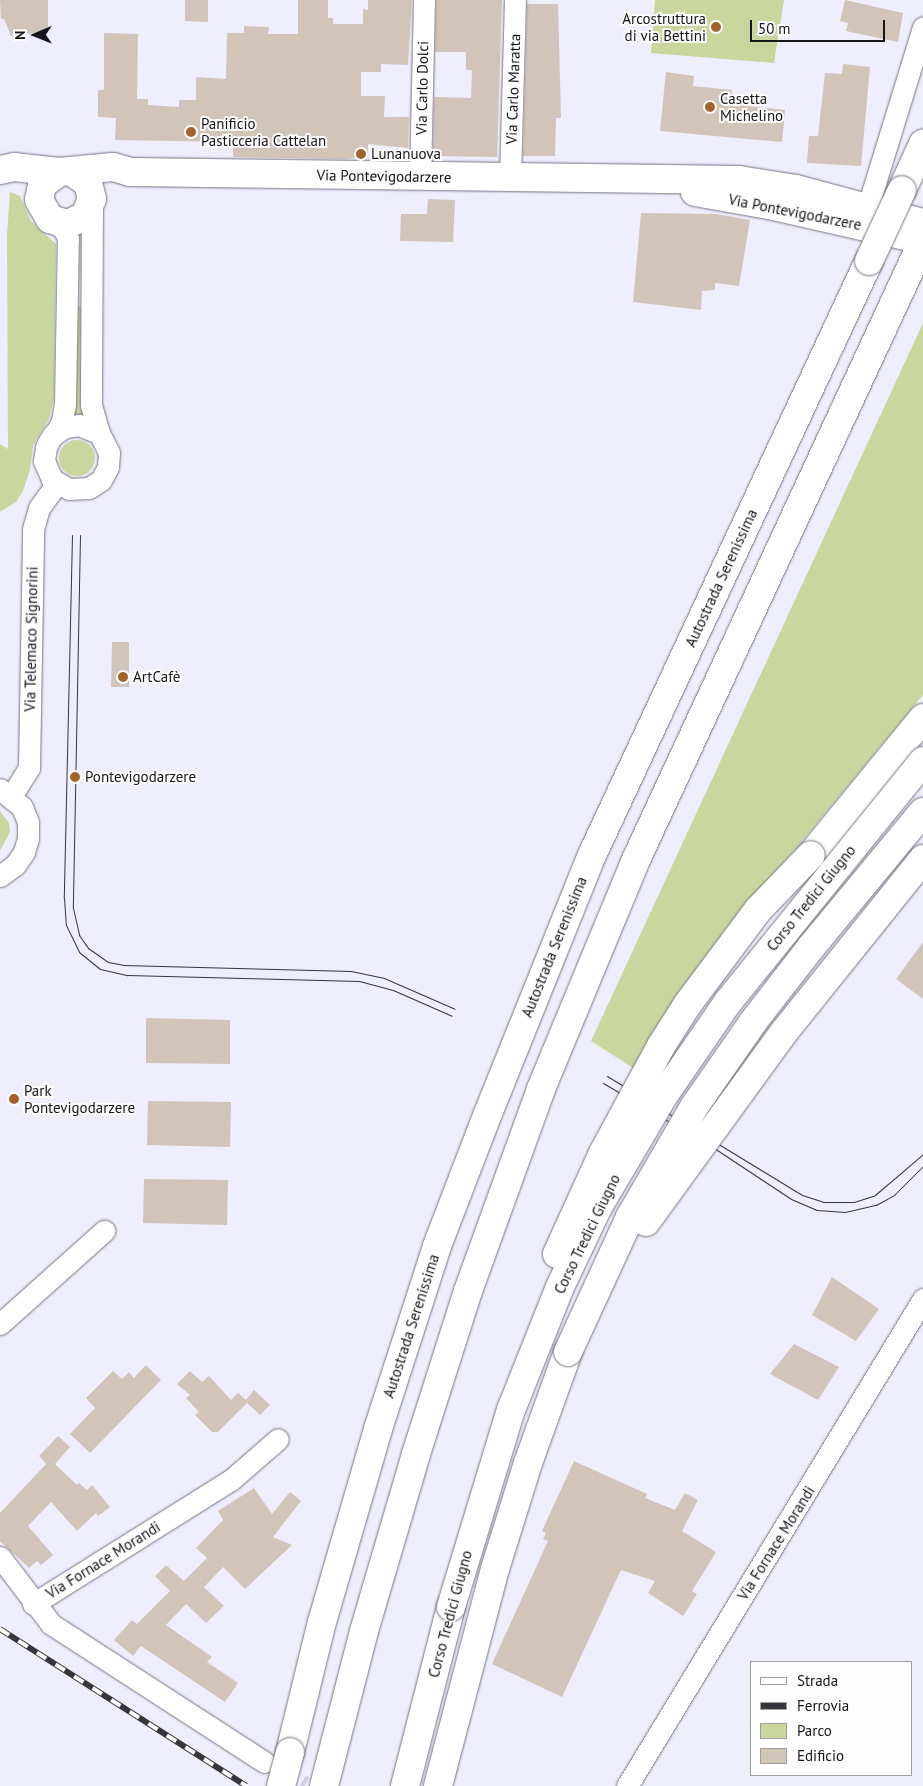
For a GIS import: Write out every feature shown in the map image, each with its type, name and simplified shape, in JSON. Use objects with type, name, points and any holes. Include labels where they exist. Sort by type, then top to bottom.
[{"type":"main road","name":"Autostrada Serenissima","points":[[281,1786],[322,1622],[378,1429],[437,1246],[487,1116],[592,856],[923,144]]},
{"type":"main road","name":"Via Pontevigodarzere","points":[[0,170],[14,167],[65,171],[113,167],[130,172],[739,180],[796,188],[868,206],[923,223]]},
{"type":"main road","points":[[47,211],[45,180],[65,171],[88,183],[92,202]]},
{"type":"main road","name":"Via Pontevigodarzere","points":[[47,211],[74,223],[85,216],[102,184],[130,172]]},
{"type":"main road","points":[[0,175],[24,183],[47,211]]},
{"type":"main road","name":"Via Pontevigodarzere","points":[[638,180],[774,206],[923,240]]},
{"type":"main road","points":[[325,1785],[376,1587],[416,1454],[468,1292],[541,1089],[634,864],[923,240]]},
{"type":"main road","points":[[511,1410],[535,1308],[573,1215],[641,1082],[687,1005],[758,910],[811,855],[923,718]]},
{"type":"main road","name":"Corso Tredici Giugno","points":[[405,1786],[451,1607],[511,1410],[542,1330],[598,1208],[664,1095],[740,986],[923,761]]},
{"type":"main road","name":"Corso Tredici Giugno","points":[[438,1786],[500,1550],[568,1352],[630,1217],[694,1107],[753,1022],[812,946],[923,812]]},
{"type":"main road","points":[[568,1352],[664,1194],[835,966],[923,859]]},
{"type":"street","name":"Via Carlo Dolci","points":[[420,176],[424,0]]},
{"type":"street","name":"Via Carlo Maratta","points":[[510,178],[515,0]]},
{"type":"street","points":[[868,206],[923,27]]},
{"type":"street","points":[[47,211],[65,230],[68,244],[65,404],[62,421],[46,447],[44,461],[48,473],[57,484],[69,489],[83,490],[101,480],[108,467],[109,453],[99,433],[91,405],[92,202]]},
{"type":"street","points":[[53,436],[72,425],[86,426],[99,433]]},
{"type":"street","name":"Via Telemaco Signorini","points":[[0,876],[15,865],[24,852],[28,838],[28,822],[6,792],[29,768],[33,528],[39,508],[57,484]]},
{"type":"street","points":[[0,1324],[104,1231]]},
{"type":"street","name":"Via Fornace Morandi","points":[[627,1786],[923,1299]]},
{"type":"street","name":"Via Fornace Morandi","points":[[264,1762],[58,1630],[33,1604],[230,1480],[278,1439]]},
{"type":"street","points":[[0,1557],[33,1604]]},
{"type":"green space","name":"Arcostruttura di via Bettini","points":[[655,0],[784,0],[774,63],[651,53]]},
{"type":"green space","points":[[10,192],[20,196],[31,221],[56,244],[54,399],[49,419],[33,445],[30,470],[23,491],[16,502],[0,512],[0,444],[8,449],[7,235]]},
{"type":"green space","points":[[71,306],[88,306],[86,416],[69,416]]},
{"type":"green space","points":[[923,323],[923,695],[730,928],[633,1068],[591,1041]]},
{"type":"green space","points":[[77,440],[90,445],[95,458],[90,471],[77,476],[64,471],[59,458],[64,445]]},
{"type":"green space","points":[[0,811],[9,823],[10,832],[0,851]]},
{"type":"building","points":[[0,0],[48,0],[48,31],[11,36],[4,19],[1,19]]},
{"type":"building","points":[[185,0],[208,0],[208,22],[185,21]]},
{"type":"building","points":[[298,0],[328,0],[328,18],[333,18],[333,24],[363,24],[363,9],[368,10],[368,0],[412,0],[408,65],[381,64],[381,72],[361,72],[361,96],[385,96],[384,117],[409,117],[408,148],[368,144],[368,157],[344,159],[233,157],[233,142],[115,140],[116,118],[98,117],[98,90],[104,90],[104,33],[138,34],[137,99],[148,99],[148,105],[179,107],[179,100],[196,100],[196,77],[226,79],[227,33],[244,33],[244,26],[269,27],[268,34],[298,34]]},
{"type":"building","points":[[436,0],[502,0],[497,157],[433,156],[434,97],[471,98],[472,70],[466,70],[466,52],[435,52]]},
{"type":"building","points":[[845,0],[903,13],[898,42],[846,31],[848,23],[840,21]]},
{"type":"building","points":[[527,4],[558,4],[561,118],[556,118],[555,156],[523,156]]},
{"type":"building","points":[[843,64],[870,67],[861,166],[807,163],[809,136],[818,136],[825,73],[842,74]]},
{"type":"building","name":"Casetta Michelino","points":[[666,72],[694,76],[693,86],[732,90],[730,104],[785,110],[782,142],[660,131]]},
{"type":"building","points":[[428,199],[455,200],[453,242],[400,241],[401,214],[427,214]]},
{"type":"building","points":[[641,213],[716,214],[750,220],[739,286],[715,283],[715,290],[702,291],[701,310],[633,302]]},
{"type":"building","points":[[112,642],[129,642],[129,687],[111,687]]},
{"type":"building","points":[[923,942],[923,999],[896,979]]},
{"type":"building","points":[[146,1018],[230,1020],[230,1064],[146,1063]]},
{"type":"building","points":[[148,1101],[231,1102],[230,1147],[147,1145]]},
{"type":"building","points":[[144,1179],[228,1180],[227,1225],[143,1223]]},
{"type":"building","points":[[832,1277],[879,1309],[856,1341],[812,1315]]},
{"type":"building","points":[[794,1344],[839,1367],[818,1400],[770,1374]]},
{"type":"building","points":[[146,1365],[161,1380],[90,1453],[70,1434],[95,1408],[86,1398],[113,1371],[122,1379],[129,1372],[134,1378]]},
{"type":"building","points":[[190,1371],[202,1382],[209,1376],[231,1400],[238,1393],[246,1400],[254,1390],[270,1405],[260,1415],[247,1403],[218,1432],[212,1432],[195,1415],[199,1412],[186,1398],[190,1395],[177,1384]]},
{"type":"building","points":[[58,1436],[70,1447],[55,1464],[77,1485],[79,1483],[87,1490],[92,1485],[110,1507],[98,1516],[96,1513],[77,1531],[51,1502],[28,1526],[53,1555],[41,1565],[37,1561],[29,1568],[0,1541],[0,1513],[46,1464],[39,1456]]},
{"type":"building","points":[[574,1461],[647,1494],[645,1498],[675,1510],[685,1493],[698,1500],[682,1531],[716,1552],[692,1591],[697,1594],[683,1616],[648,1593],[655,1581],[621,1570],[562,1697],[492,1664],[548,1541],[543,1539],[546,1533],[542,1531]]},
{"type":"building","points":[[254,1488],[272,1514],[290,1492],[301,1501],[273,1537],[292,1545],[245,1589],[223,1567],[204,1587],[224,1606],[206,1623],[186,1604],[166,1625],[212,1657],[207,1662],[238,1683],[225,1702],[141,1646],[133,1656],[114,1640],[132,1620],[137,1624],[170,1591],[155,1576],[166,1565],[184,1581],[207,1558],[196,1548],[223,1520],[218,1511]]},
{"type":"tunnel","points":[[273,1768],[304,1786]]},
{"type":"tram line","points":[[72,535],[64,898],[66,925],[79,952],[100,969],[127,975],[359,981],[393,990],[452,1016]]},
{"type":"tram line","points":[[80,535],[73,908],[79,935],[88,948],[108,962],[123,965],[351,971],[384,978],[455,1009]]},
{"type":"tram line","points":[[607,1076],[802,1195],[823,1202],[854,1202],[875,1195],[923,1154]]},
{"type":"tram line","points":[[603,1083],[714,1148],[791,1199],[817,1210],[845,1212],[876,1205],[894,1195],[923,1166]]},
{"type":"railway","points":[[0,1629],[246,1786]]},
{"type":"place","name":"Arcostruttura di via Bettini","points":[[716,27]]},
{"type":"place","name":"Casetta Michelino","points":[[710,107]]},
{"type":"place","name":"Panificio Pasticceria Cattelan","points":[[191,132]]},
{"type":"place","name":"Lunanuova","points":[[361,154]]},
{"type":"place","name":"ArtCafè","points":[[123,677]]},
{"type":"place","name":"Pontevigodarzere","points":[[75,777]]},
{"type":"place","name":"Park Pontevigodarzere","points":[[14,1099]]}]
